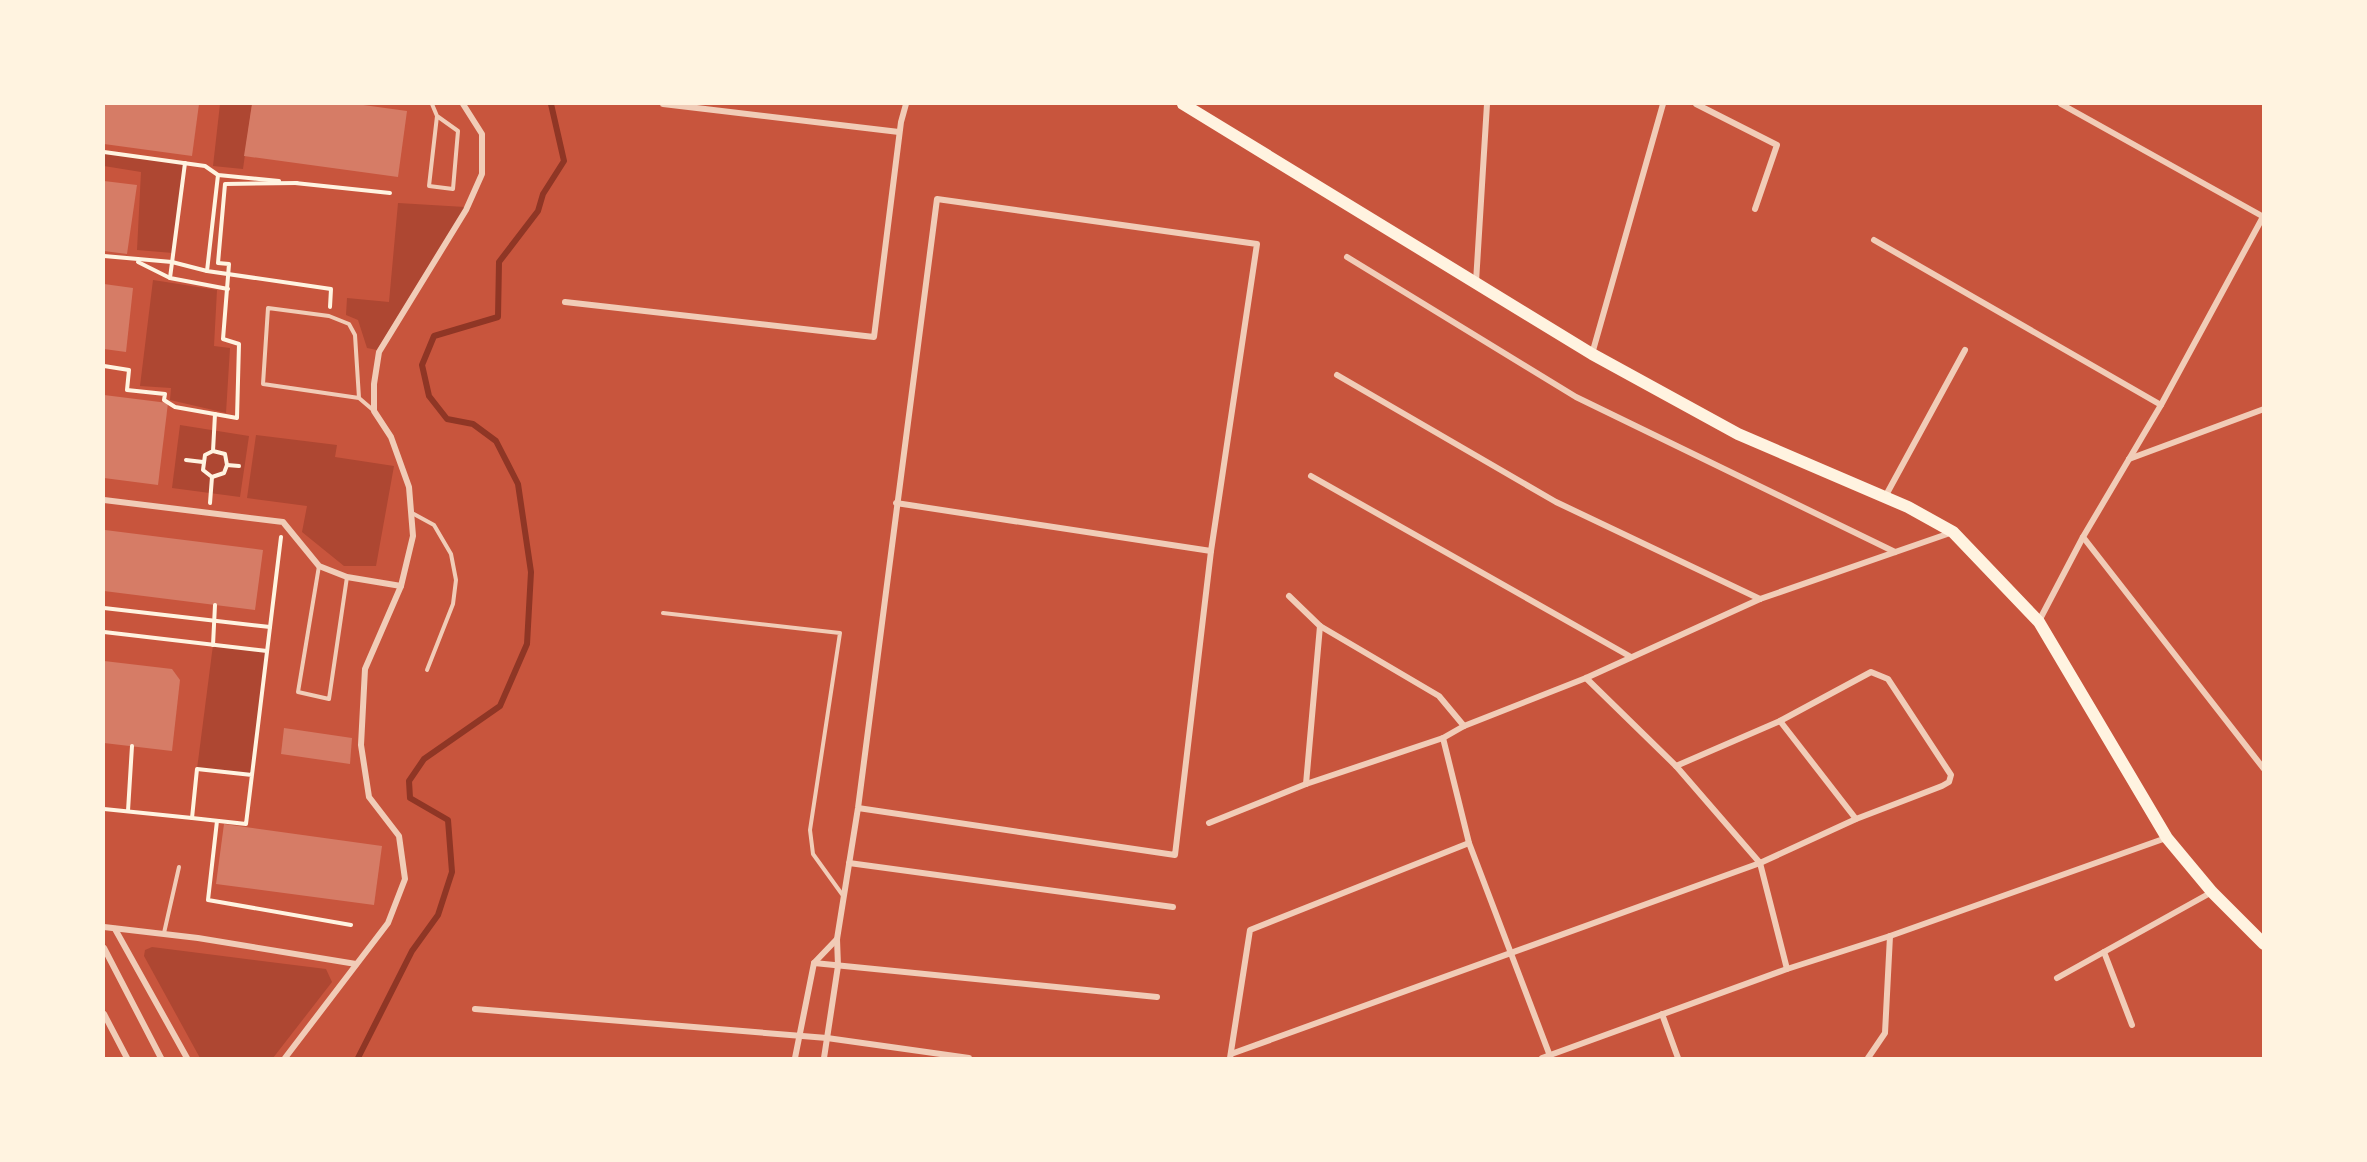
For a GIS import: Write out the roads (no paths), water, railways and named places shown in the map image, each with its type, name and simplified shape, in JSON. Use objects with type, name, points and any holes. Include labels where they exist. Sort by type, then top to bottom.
[{"type":"main road","points":[[1184,104],[1592,354],[1738,434],[1884,497],[1953,532],[2039,622],[2167,838],[2212,892],[2264,944]]},
{"type":"street","points":[[285,1059],[388,923],[405,879],[399,836],[369,796],[361,745],[365,669],[400,586],[413,536],[410,487],[391,436],[374,411],[374,384],[380,352],[466,210],[482,174],[482,134],[463,104]]},
{"type":"street","points":[[663,104],[899,132]]},
{"type":"street","points":[[565,302],[874,337],[899,132],[906,104]]},
{"type":"street","points":[[1476,282],[1487,104]]},
{"type":"street","points":[[1592,354],[1663,104]]},
{"type":"street","points":[[1696,104],[1777,145],[1755,209]]},
{"type":"street","points":[[2039,622],[2084,537],[2161,405],[2263,215],[2061,104]]},
{"type":"street","points":[[824,1059],[838,966],[837,939],[858,808],[937,199],[1257,244],[1211,551],[1175,855],[858,808]]},
{"type":"street","points":[[1874,240],[2161,405]]},
{"type":"street","points":[[1347,257],[1576,397],[1895,552]]},
{"type":"street","points":[[1884,497],[1965,350]]},
{"type":"street","points":[[1337,375],[1556,502],[1760,599]]},
{"type":"street","points":[[2129,459],[2264,410]]},
{"type":"street","points":[[1311,476],[1631,657]]},
{"type":"street","points":[[104,500],[283,522],[318,566],[347,577],[400,586]]},
{"type":"street","points":[[896,503],[1211,551]]},
{"type":"street","points":[[1209,823],[1306,784],[1443,738],[1464,726],[1586,678],[1760,599],[1953,532]]},
{"type":"street","points":[[2084,537],[2264,769]]},
{"type":"street","points":[[1289,596],[1320,626],[1439,696],[1464,726]]},
{"type":"street","points":[[1306,784],[1320,626]]},
{"type":"street","points":[[1469,843],[1250,930],[1231,1056],[1760,863],[1856,819],[1942,786],[1949,782],[1951,775],[1888,679],[1871,672],[1780,721],[1676,766]]},
{"type":"street","points":[[1586,678],[1676,766],[1760,863],[1787,969]]},
{"type":"street","points":[[1780,721],[1856,819]]},
{"type":"street","points":[[1443,738],[1469,843],[1550,1056]]},
{"type":"street","points":[[1542,1059],[1787,969],[1890,936],[2167,838]]},
{"type":"street","points":[[849,862],[1173,907]]},
{"type":"street","points":[[2057,978],[2212,892]]},
{"type":"street","points":[[104,927],[356,964]]},
{"type":"street","points":[[115,928],[187,1059]]},
{"type":"street","points":[[1868,1059],[1885,1033],[1890,936]]},
{"type":"street","points":[[795,1059],[814,963],[837,939]]},
{"type":"street","points":[[104,948],[161,1059]]},
{"type":"street","points":[[2104,952],[2132,1025]]},
{"type":"street","points":[[814,963],[1157,997]]},
{"type":"street","points":[[475,1009],[827,1038],[969,1059]]},
{"type":"street","points":[[104,1014],[127,1059]]},
{"type":"street","points":[[1662,1014],[1678,1059]]},
{"type":"lane","points":[[432,104],[437,116],[429,186],[453,189],[458,131],[437,116]]},
{"type":"lane","points":[[358,398],[355,335],[348,324],[329,316],[268,308],[263,384],[358,398],[374,411]]},
{"type":"lane","points":[[411,513],[434,525],[451,554],[456,580],[453,604],[427,670]]},
{"type":"lane","points":[[318,566],[298,692],[329,699],[347,577]]},
{"type":"lane","points":[[663,613],[840,633],[810,830],[813,854],[844,898]]},
{"type":"lane","points":[[164,934],[178,867]]},
{"type":"waterway","points":[[358,1058],[412,951],[438,915],[452,872],[448,820],[410,798],[409,781],[424,759],[500,706],[527,644],[531,572],[518,484],[496,441],[473,424],[447,419],[429,396],[422,365],[434,336],[498,317],[499,262],[538,211],[543,194],[564,161],[551,104]]}]
